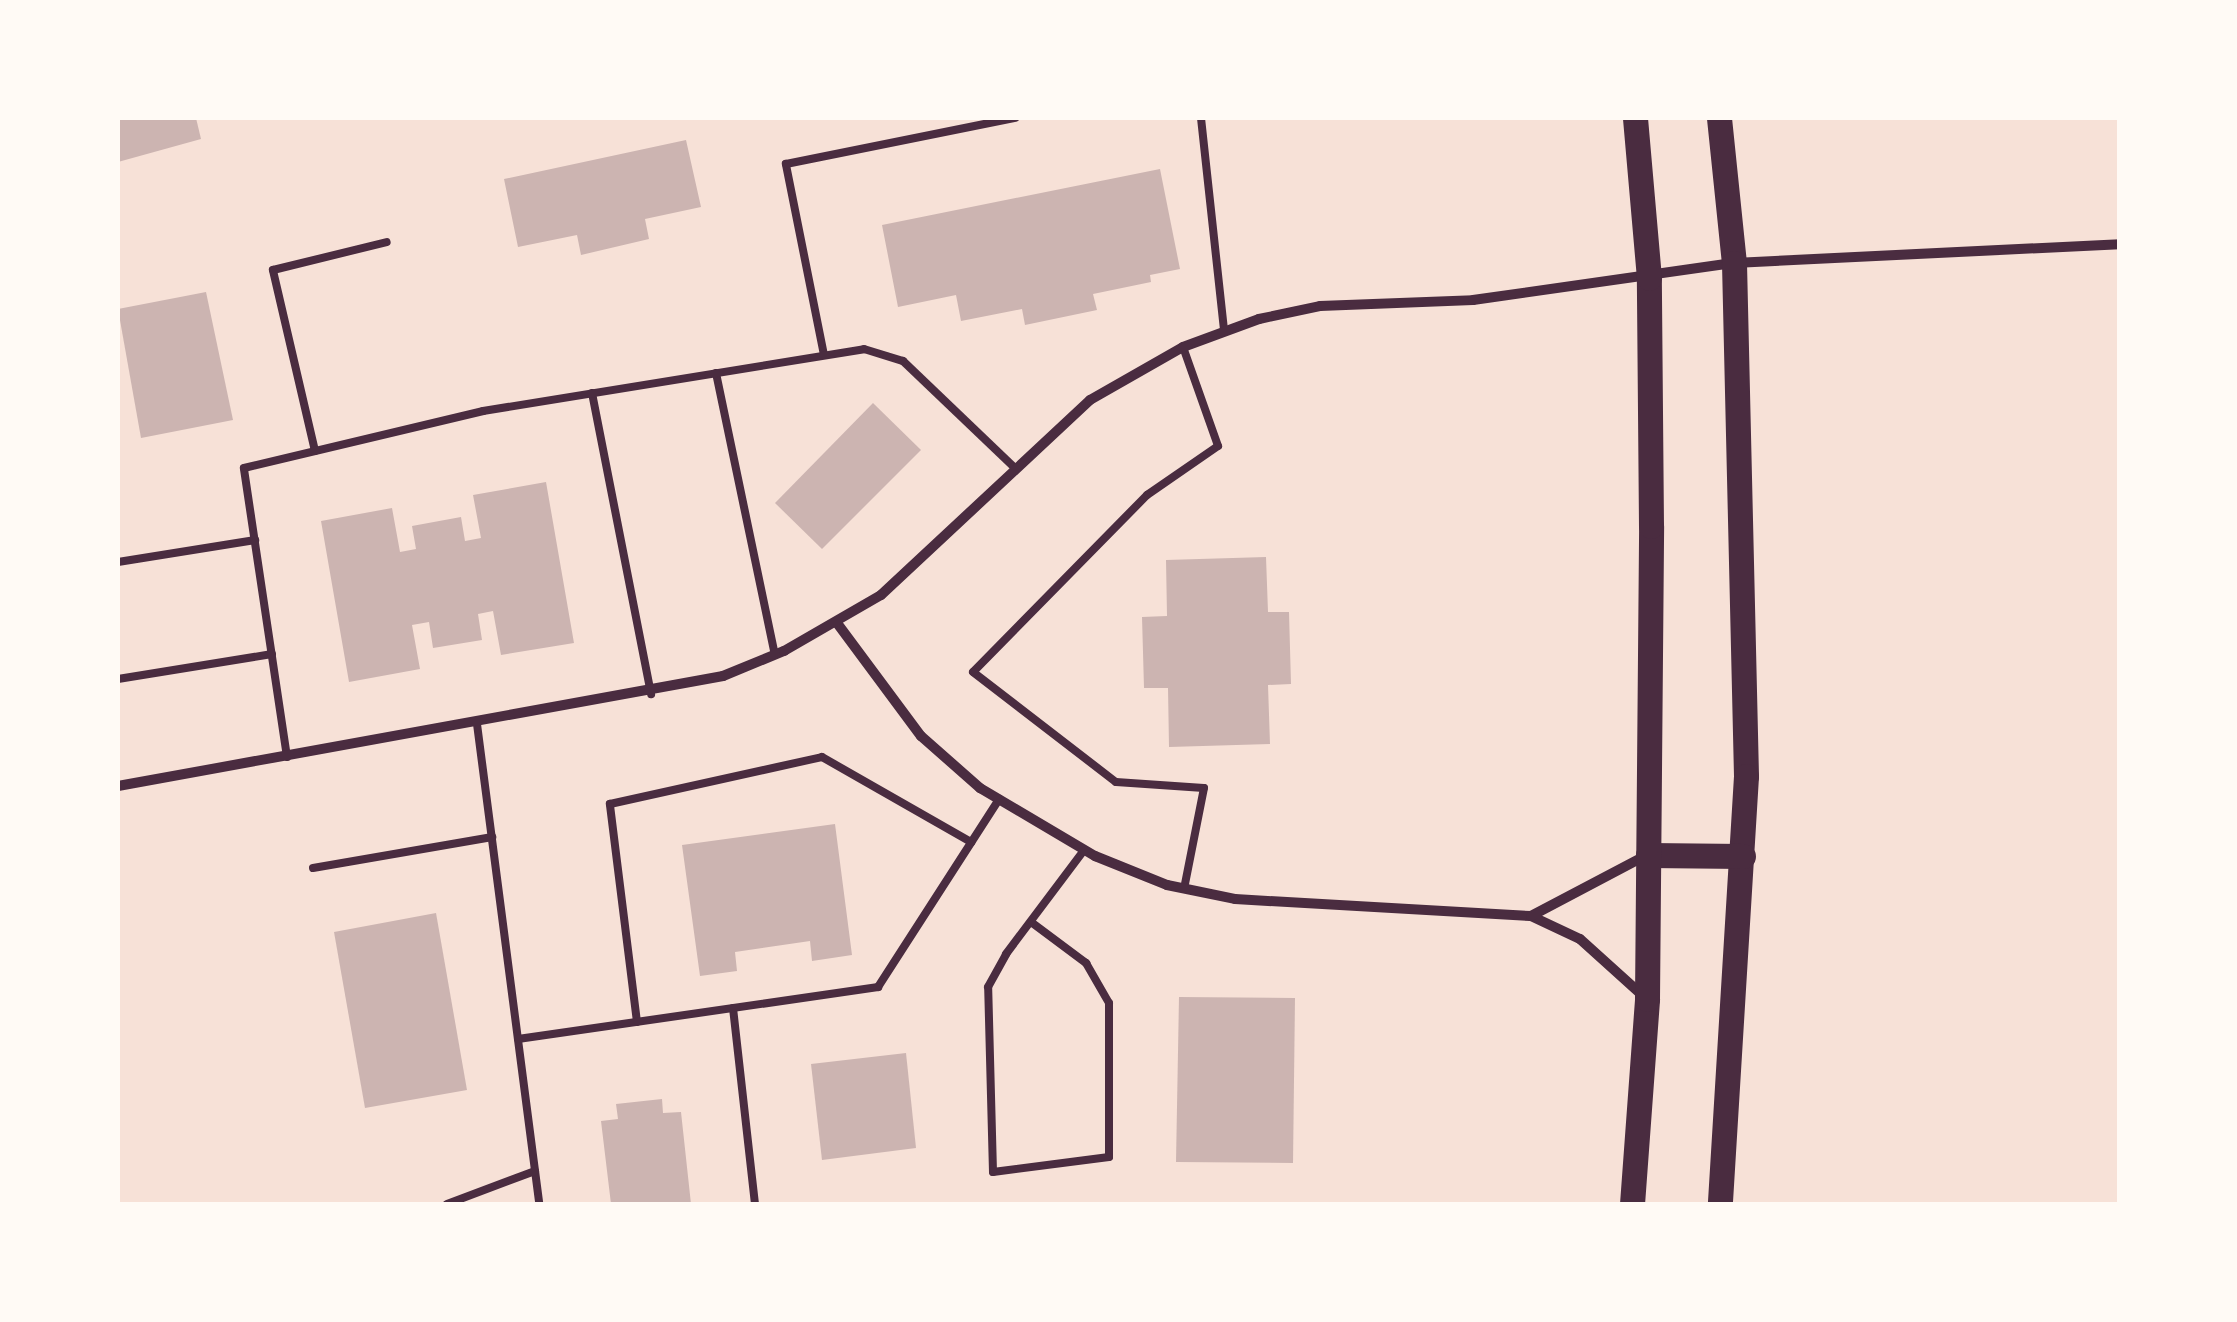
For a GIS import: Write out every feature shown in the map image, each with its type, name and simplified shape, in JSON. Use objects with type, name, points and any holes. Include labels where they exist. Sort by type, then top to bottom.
[{"type":"main road","points":[[1632,1204],[1647,999],[1648,855],[1649,278],[1636,118]]},
{"type":"main road","points":[[1719,118],[1734,262],[1743,856],[1720,1204]]},
{"type":"main road","points":[[1648,855],[1743,856]]},
{"type":"street","points":[[118,786],[651,694],[775,655],[837,623],[924,561],[1014,468],[1090,400],[1183,347],[1224,330],[1320,306],[1473,300],[1649,278],[1734,262],[2120,244]]},
{"type":"street","points":[[837,623],[921,736],[999,799],[1084,850],[1184,889],[1290,904],[1531,916],[1580,939],[1647,999]]},
{"type":"street","points":[[1531,916],[1648,855]]},
{"type":"lane","points":[[824,355],[786,164],[1015,118]]},
{"type":"lane","points":[[1201,118],[1224,330]]},
{"type":"lane","points":[[315,451],[273,270],[387,242]]},
{"type":"lane","points":[[1183,347],[1218,446],[1147,495],[973,672],[1116,782],[1204,788],[1184,889]]},
{"type":"lane","points":[[287,757],[244,468],[592,393],[864,349],[903,361],[1014,468]]},
{"type":"lane","points":[[716,373],[775,655]]},
{"type":"lane","points":[[592,393],[651,694]]},
{"type":"lane","points":[[118,562],[255,540]]},
{"type":"lane","points":[[118,679],[272,654]]},
{"type":"lane","points":[[477,724],[539,1204]]},
{"type":"lane","points":[[637,1022],[610,804],[822,757],[972,842]]},
{"type":"lane","points":[[518,1038],[878,988],[999,799]]},
{"type":"lane","points":[[313,868],[492,837]]},
{"type":"lane","points":[[1030,922],[1086,963],[1108,1003],[1108,1157],[993,1172],[988,986],[1030,922],[1084,850]]},
{"type":"lane","points":[[733,1008],[755,1204]]},
{"type":"lane","points":[[447,1204],[535,1171]]},
{"type":"building","points":[[118,118],[196,118],[201,139],[118,162]]},
{"type":"building","points":[[686,140],[701,207],[645,219],[649,239],[581,255],[577,235],[518,247],[504,179]]},
{"type":"building","points":[[1160,169],[1180,269],[1150,275],[1151,282],[1093,294],[1097,310],[1025,325],[1022,309],[961,321],[956,295],[898,307],[882,225]]},
{"type":"building","points":[[206,292],[233,420],[141,438],[118,309]]},
{"type":"building","points":[[873,403],[921,450],[822,549],[775,503]]},
{"type":"building","points":[[546,482],[574,643],[501,655],[493,611],[478,614],[482,640],[433,648],[429,622],[412,625],[420,669],[349,682],[321,521],[392,508],[400,552],[416,549],[412,526],[461,517],[465,541],[481,538],[473,495]]},
{"type":"building","points":[[1266,557],[1268,612],[1289,612],[1291,684],[1268,685],[1270,744],[1169,747],[1168,688],[1144,688],[1142,617],[1167,616],[1166,560]]},
{"type":"building","points":[[835,824],[852,955],[812,961],[810,941],[735,952],[737,971],[700,976],[682,845]]},
{"type":"building","points":[[436,913],[467,1090],[365,1108],[334,932]]},
{"type":"building","points":[[1179,997],[1295,998],[1293,1163],[1176,1162]]},
{"type":"building","points":[[906,1053],[916,1148],[822,1160],[811,1064]]},
{"type":"building","points":[[662,1099],[663,1113],[681,1112],[691,1204],[611,1204],[601,1121],[618,1119],[616,1104]]}]
